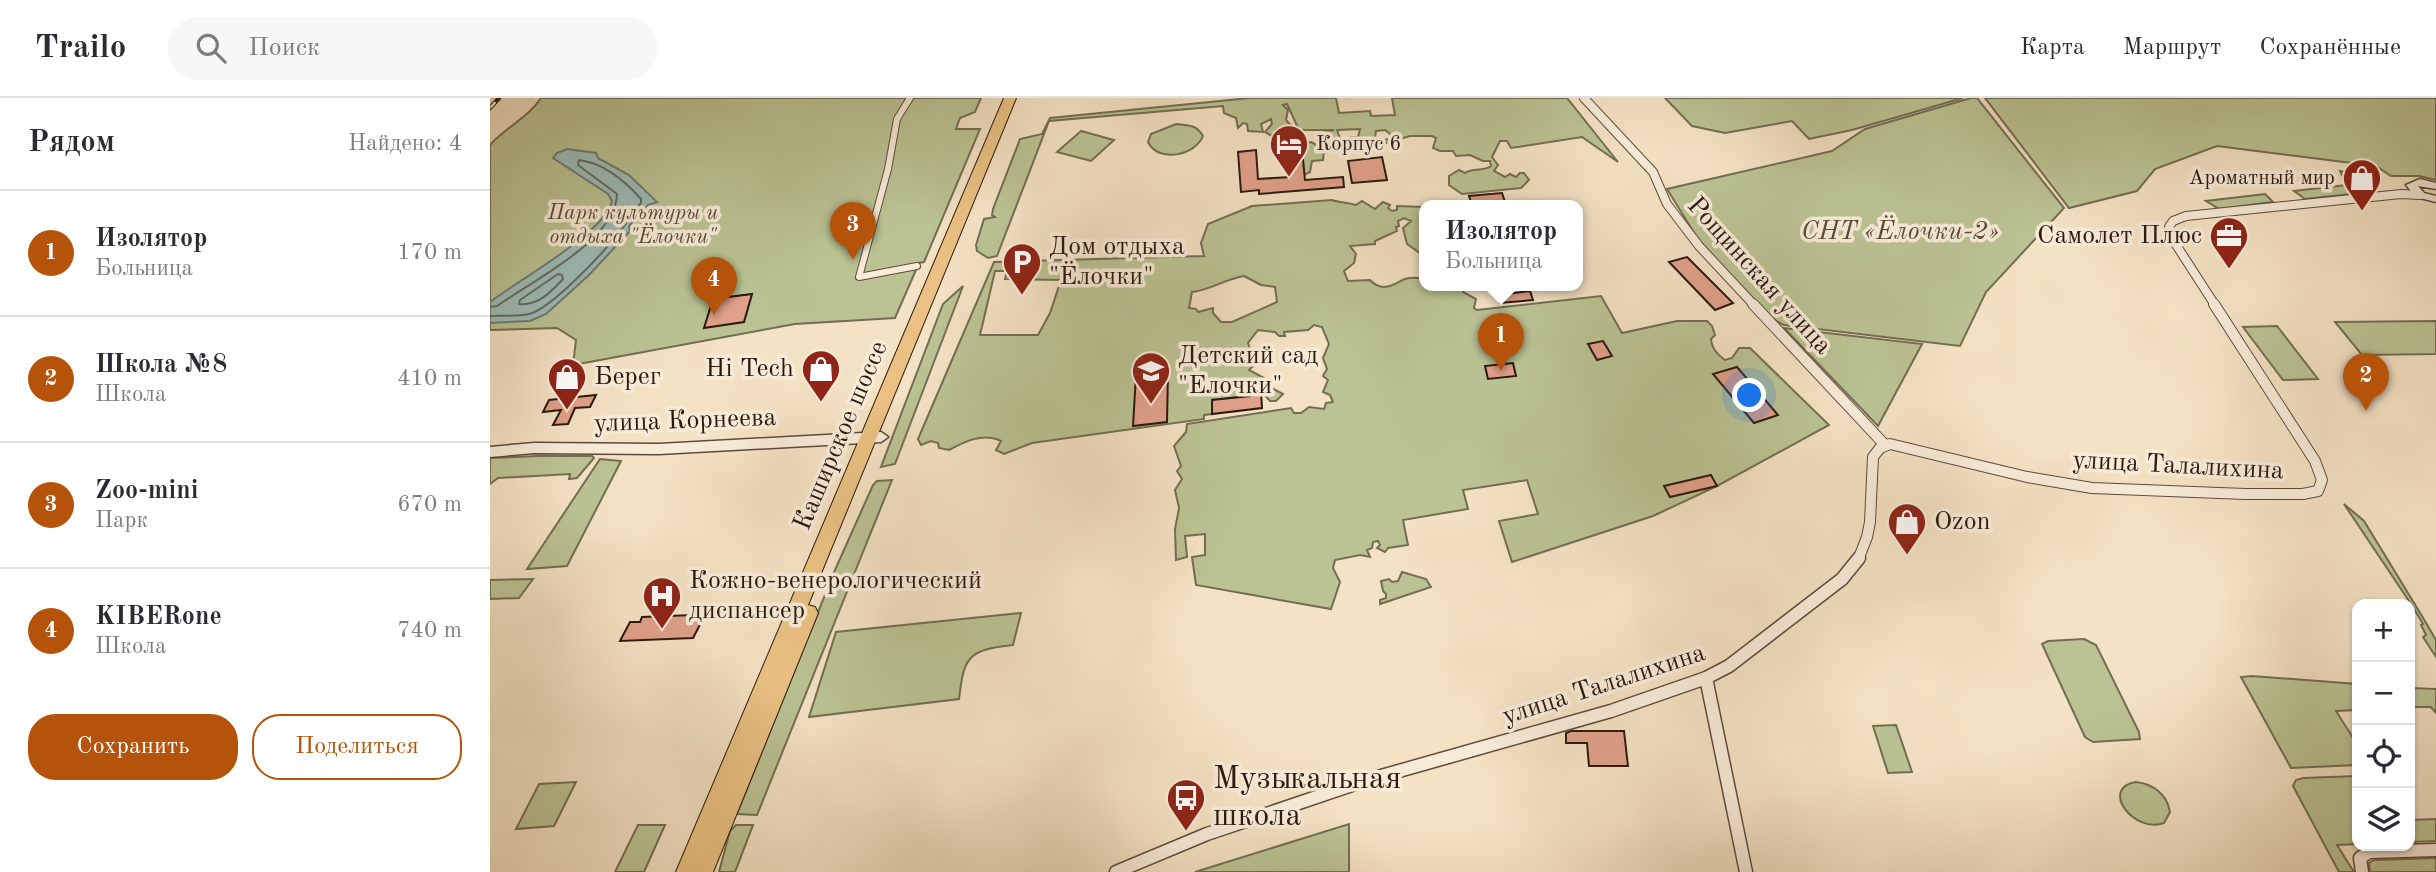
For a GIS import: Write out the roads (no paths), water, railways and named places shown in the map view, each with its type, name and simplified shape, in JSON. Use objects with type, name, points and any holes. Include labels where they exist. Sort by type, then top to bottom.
[{"type":"main road","name":"Каширское шоссе","points":[[702,872],[1010,98]]},
{"type":"main road","name":"Каширское шоссе","points":[[687,872],[1018,98]]},
{"type":"street","points":[[910,98],[897,119],[888,169],[859,277],[917,266]]},
{"type":"street","name":"Рощинская улица","points":[[1584,98],[1653,172],[1667,204],[1699,246],[1885,445]]},
{"type":"street","points":[[2421,196],[2416,182],[2434,185]]},
{"type":"street","name":"улица Талалихина","points":[[1116,872],[1207,834],[1367,780],[1611,711],[1706,678],[1729,666],[1842,579],[1860,561],[1868,539],[1873,457],[1877,450],[1885,445],[1899,444],[2006,472],[2092,488],[2225,494],[2315,493],[2323,484],[2315,461],[2171,237],[2169,227],[2173,221],[2186,216],[2421,196]]},
{"type":"street","name":"улица Корнеева","points":[[490,452],[534,448],[650,449],[875,437]]},
{"type":"street","points":[[1706,678],[1746,872]]},
{"type":"street","points":[[2362,872],[2360,858],[2369,852],[2436,850]]},
{"type":"water","points":[[567,149],[596,153],[598,158],[629,175],[657,202],[648,205],[629,226],[630,231],[589,275],[546,314],[530,321],[490,323],[490,302],[578,241],[606,213],[612,201],[608,194],[553,158]]},
{"type":"railway","points":[[490,108],[499,98]]},
{"type":"place","name":"Корпус 6","points":[[1289,178]]},
{"type":"place","name":"Ароматный мир","points":[[2362,212]]},
{"type":"place","name":"Zoo-mini","points":[[853,260]]},
{"type":"place","name":"Самолет Плюс","points":[[2229,270]]},
{"type":"place","name":"Дом отдыха \"Ёлочки\"","points":[[1022,296]]},
{"type":"place","name":"KIBERone","points":[[714,315]]},
{"type":"place","name":"Изолятор","points":[[1501,371]]},
{"type":"place","name":"Hi Tech","points":[[821,403]]},
{"type":"place","name":"Детский сад \"Елочки\"","points":[[1151,405]]},
{"type":"place","name":"Берег","points":[[567,411]]},
{"type":"place","name":"Школа №8","points":[[2366,411]]},
{"type":"place","name":"Ozon","points":[[1907,556]]},
{"type":"place","name":"Кожно-венерологический диспансер","points":[[662,630]]},
{"type":"place","name":"Музыкальная школа","points":[[1186,832]]},
{"type":"park label","name":"Парк культуры и отдыха \"Ёлочки\"","points":[[633,225]]},
{"type":"park label","name":"СНТ «Ёлочки-2»","points":[[1900,232]]}]
